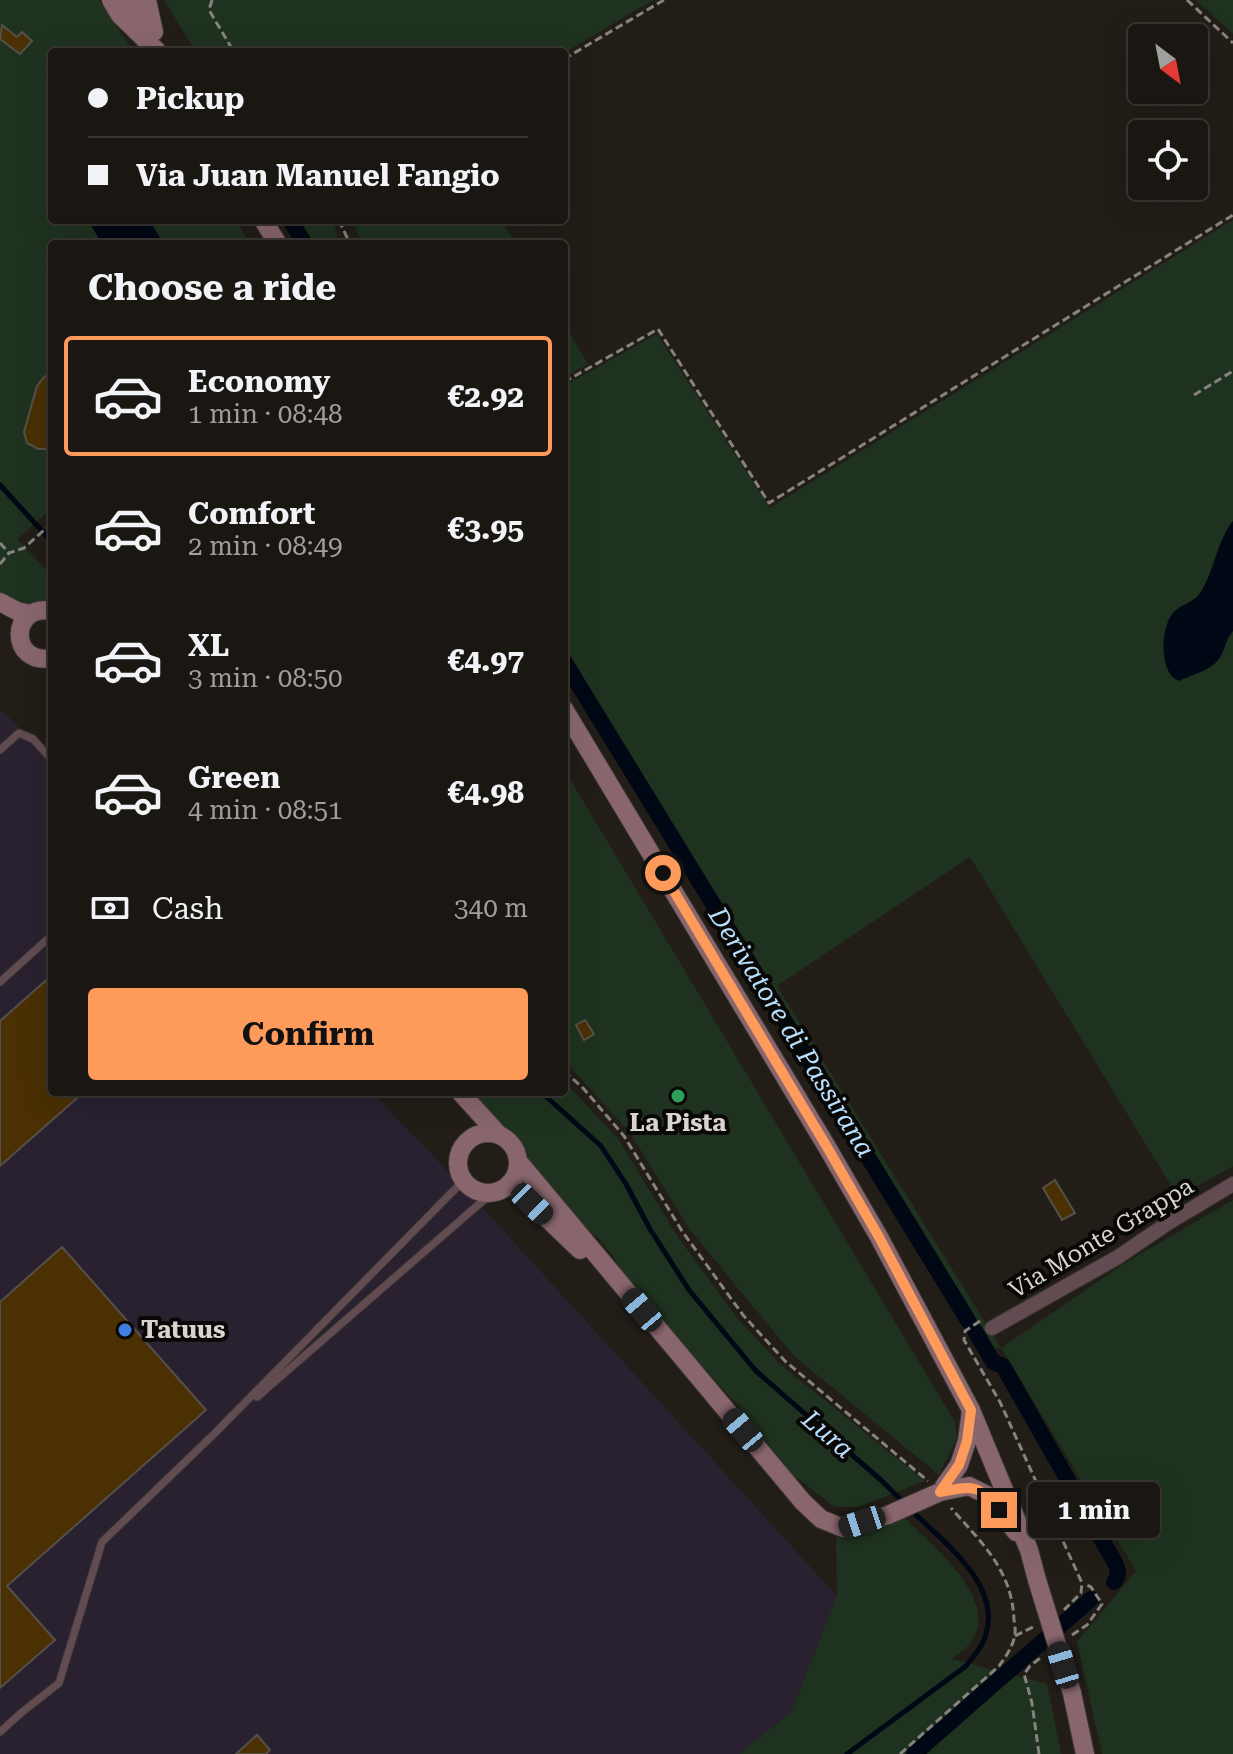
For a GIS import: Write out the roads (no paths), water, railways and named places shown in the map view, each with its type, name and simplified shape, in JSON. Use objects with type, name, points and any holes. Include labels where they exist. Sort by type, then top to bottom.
[{"type":"street","points":[[111,0],[120,15],[154,48]]},
{"type":"street","points":[[130,0],[156,48]]},
{"type":"street","points":[[147,0],[157,48]]},
{"type":"street","points":[[0,602],[30,614]]},
{"type":"street","points":[[48,610],[30,614],[19,631],[23,648],[29,654],[48,658]]},
{"type":"street","points":[[0,614],[19,631]]},
{"type":"street","points":[[568,716],[827,1147],[971,1410],[1029,1550],[1072,1693],[1085,1754]]},
{"type":"street","points":[[463,1096],[499,1135],[513,1145],[518,1161],[803,1502],[821,1519],[843,1528],[888,1515],[938,1492],[969,1486],[987,1495],[1029,1550]]},
{"type":"street","points":[[476,1135],[478,1113]]},
{"type":"street","points":[[499,1135],[484,1133],[469,1140],[459,1155],[458,1164],[464,1180],[477,1190],[502,1188],[515,1177],[518,1161]]},
{"type":"street","name":"Via Monte Grappa","points":[[992,1328],[1118,1257],[1233,1184]]},
{"type":"street","points":[[502,1188],[642,1310]]},
{"type":"street","points":[[938,1492],[959,1465],[967,1441],[971,1410]]},
{"type":"lane","points":[[0,750],[19,733],[33,739],[48,756]]},
{"type":"lane","points":[[0,982],[48,939]]},
{"type":"lane","points":[[0,1732],[59,1683],[102,1542],[216,1432],[464,1180]]},
{"type":"lane","points":[[216,1432],[502,1188]]},
{"type":"waterway","name":"Derivatore di Passirana","points":[[292,224],[302,240]]},
{"type":"waterway","name":"Lura","points":[[0,485],[48,538]]},
{"type":"waterway","name":"Derivatore di Passirana","points":[[568,668],[969,1322]]},
{"type":"waterway","name":"Lura","points":[[545,1096],[601,1146],[689,1290],[756,1371],[904,1503]]},
{"type":"waterway","name":"Derivatore di Passirana","points":[[975,1331],[993,1362],[1003,1366],[1115,1563],[1118,1572],[1114,1582]]},
{"type":"waterway","name":"Lura","points":[[847,1754],[966,1666],[986,1634],[988,1615],[985,1597],[977,1581],[966,1564],[911,1510]]},
{"type":"waterway","name":"Derivatore di Passirana","points":[[914,1754],[1091,1599]]},
{"type":"place","name":"La Pista","points":[[678,1096]]},
{"type":"place","name":"Tatuus","points":[[125,1330]]}]
